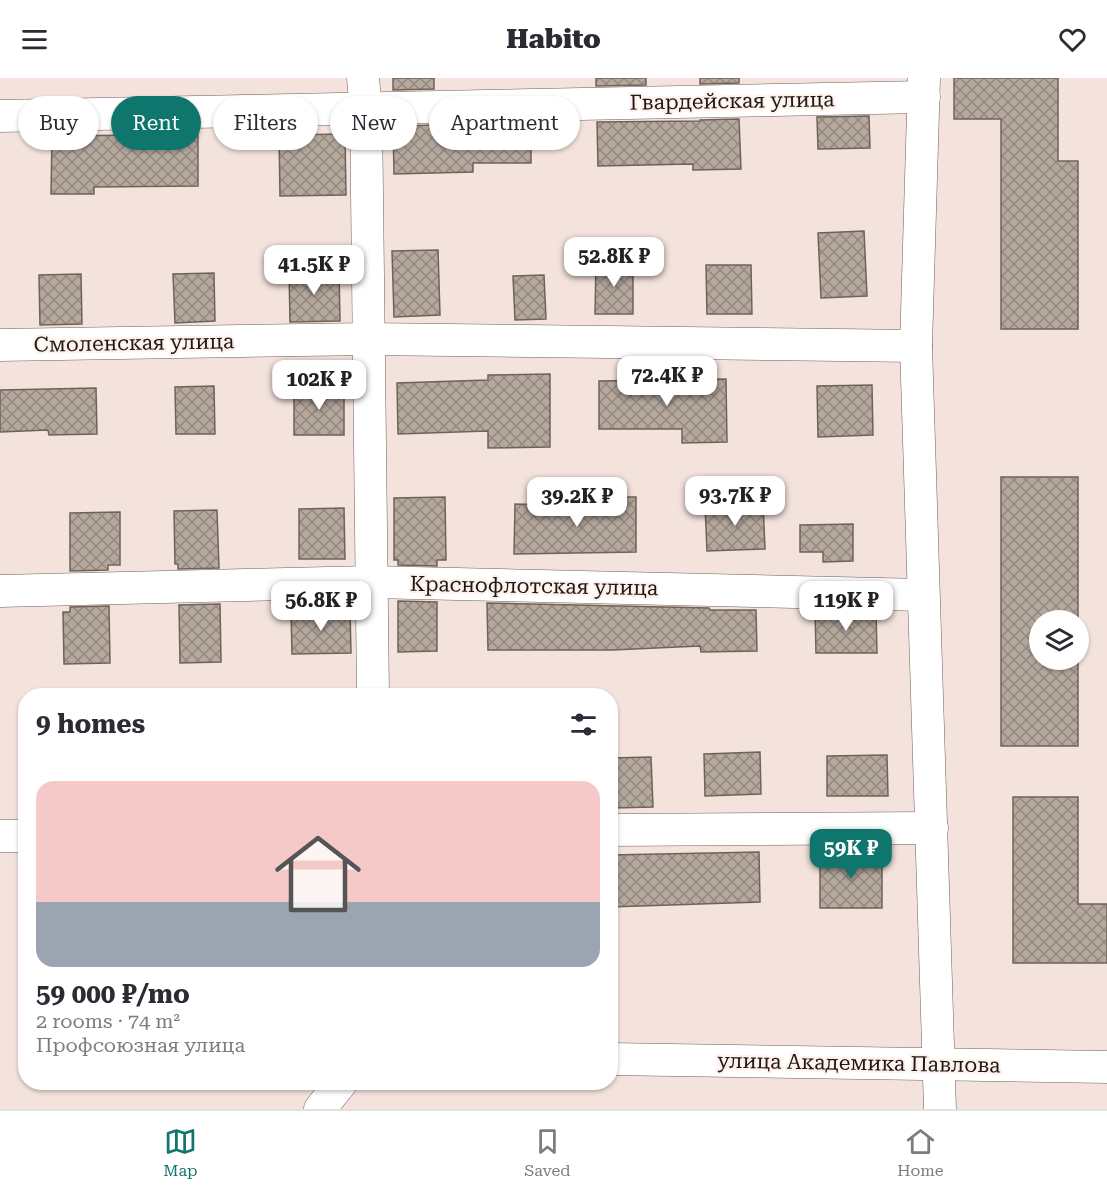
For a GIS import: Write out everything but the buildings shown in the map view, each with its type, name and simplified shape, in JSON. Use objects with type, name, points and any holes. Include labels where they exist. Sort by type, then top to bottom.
[{"type":"street","points":[[363,78],[365,96]]},
{"type":"street","points":[[924,87],[916,346],[940,1109]]},
{"type":"street","name":"Гвардейская улица","points":[[417,108],[924,87]]},
{"type":"street","name":"Гвардейская улица","points":[[0,116],[330,111]]},
{"type":"street","points":[[366,150],[373,688]]},
{"type":"street","name":"Смоленская улица","points":[[0,345],[368,339],[916,346]]},
{"type":"street","name":"Краснофлотская улица","points":[[0,591],[372,582],[923,596]]},
{"type":"street","points":[[618,831],[932,828]]},
{"type":"street","points":[[0,836],[18,836]]},
{"type":"street","name":"улица Академика Павлова","points":[[618,1059],[1107,1068]]},
{"type":"street","points":[[320,1109],[335,1090]]}]
